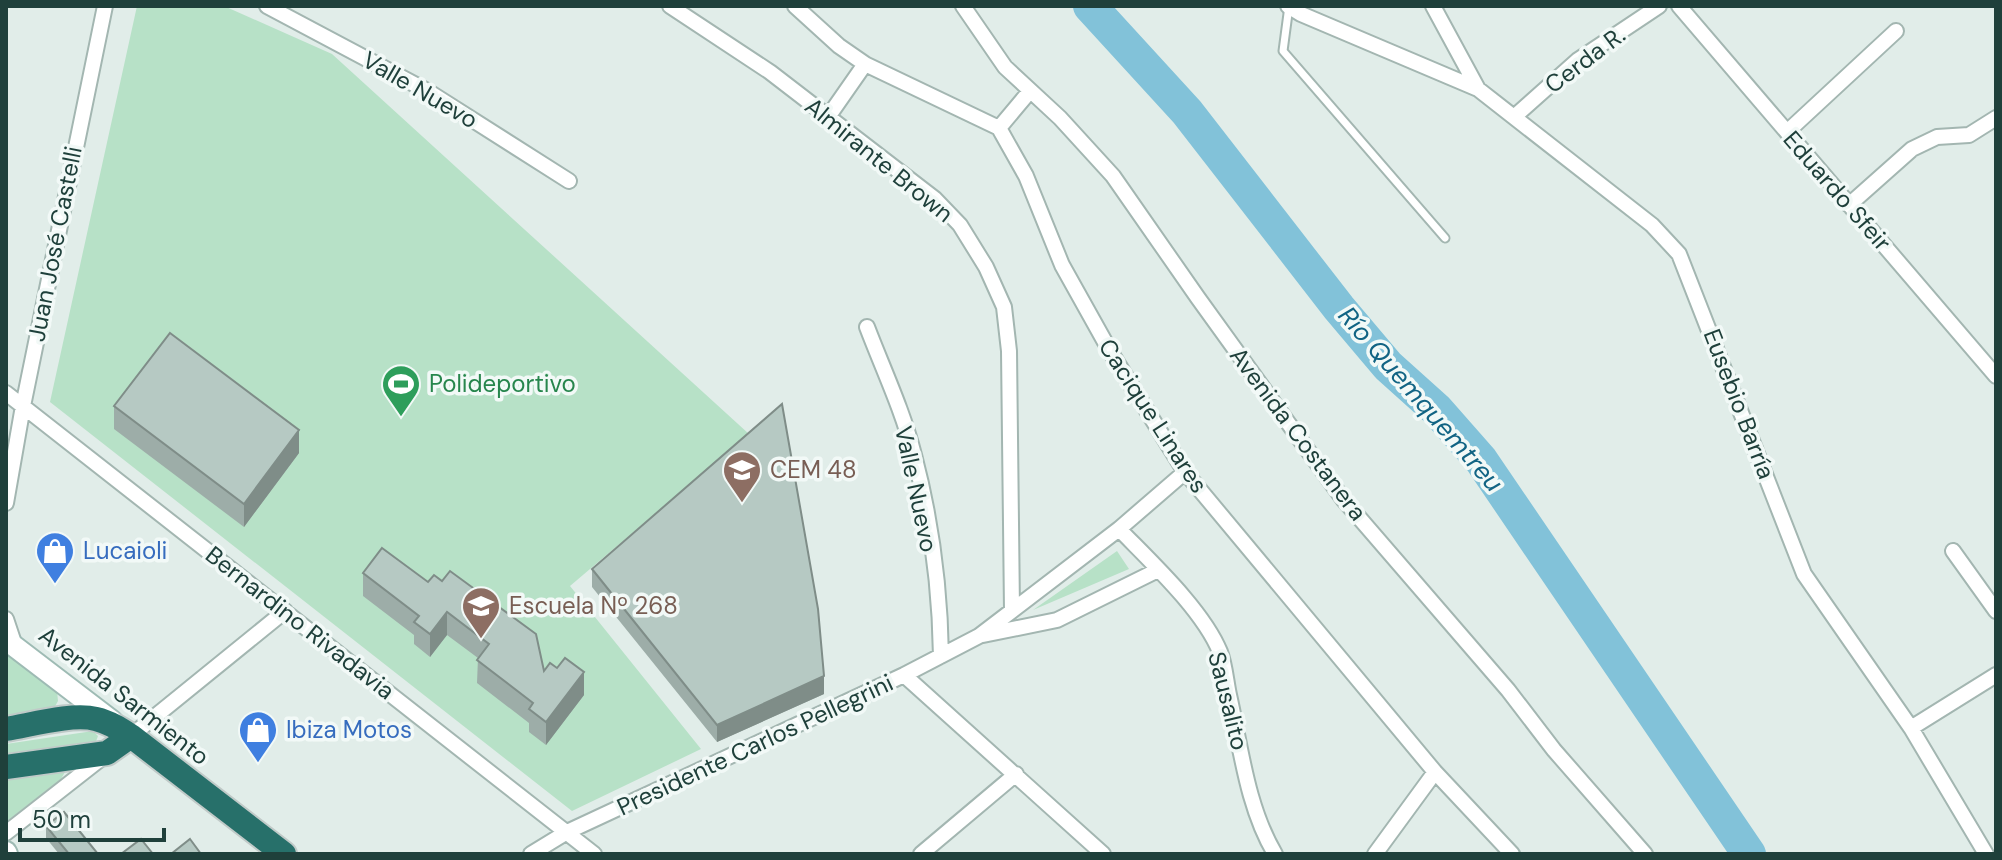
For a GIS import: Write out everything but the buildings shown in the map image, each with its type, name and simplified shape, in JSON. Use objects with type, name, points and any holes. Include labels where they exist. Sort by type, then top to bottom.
[{"type":"highway","points":[[6,729],[92,718],[131,736],[107,753],[6,767]]},
{"type":"highway","name":"Avenida Sarmiento","points":[[131,736],[284,854]]},
{"type":"main road","name":"Avenida Sarmiento","points":[[10,643],[131,736]]},
{"type":"street","name":"Juan José Castelli","points":[[6,503],[7,483],[105,6]]},
{"type":"street","name":"Valle Nuevo","points":[[267,6],[429,92],[569,181]]},
{"type":"street","name":"Almirante Brown","points":[[670,6],[770,72],[935,199],[960,225],[986,267],[1004,307],[1009,351],[1012,610]]},
{"type":"street","points":[[795,6],[839,46],[865,64],[999,128],[1030,91]]},
{"type":"street","name":"Avenida Costanera","points":[[963,6],[991,50],[1113,176],[1343,499],[1645,854]]},
{"type":"street","points":[[1288,6],[1478,89]]},
{"type":"street","name":"Eusebio Barría","points":[[1433,6],[1478,89],[1652,225],[1679,254],[1804,574],[1911,728],[1986,854]]},
{"type":"street","name":"Cerda R.","points":[[1514,117],[1578,60],[1659,6]]},
{"type":"street","name":"Eduardo Sfeir","points":[[1679,6],[1996,376]]},
{"type":"street","points":[[1787,132],[1896,31]]},
{"type":"street","points":[[828,117],[865,64]]},
{"type":"street","points":[[1849,205],[1912,149],[1937,137],[1969,135],[1996,118]]},
{"type":"street","name":"Cacique Linares","points":[[999,128],[1026,176],[1062,265],[1110,351],[1185,472],[1435,772],[1512,854]]},
{"type":"street","name":"Valle Nuevo","points":[[867,327],[914,453],[938,601],[941,656]]},
{"type":"street","name":"Bernardino Rivadavia","points":[[6,393],[594,854]]},
{"type":"street","name":"Presidente Carlos Pellegrini","points":[[531,854],[567,832],[904,675],[979,636],[1119,529],[1185,472]]},
{"type":"street","name":"Sausalito","points":[[1119,529],[1200,619],[1220,652],[1253,803],[1275,854]]},
{"type":"street","points":[[1953,551],[1996,611]]},
{"type":"street","name":"Presidente Carlos Pellegrini","points":[[979,636],[1057,620],[1158,570]]},
{"type":"street","points":[[131,736],[285,611]]},
{"type":"street","points":[[6,619],[10,643]]},
{"type":"street","points":[[904,675],[1103,854]]},
{"type":"street","points":[[1911,728],[1996,675]]},
{"type":"street","points":[[6,833],[107,753]]},
{"type":"street","points":[[1375,854],[1435,772]]},
{"type":"street","points":[[921,854],[1016,774]]},
{"type":"lane","points":[[1288,6],[1283,51],[1445,238]]},
{"type":"green space","name":"Polideportivo","points":[[137,6],[224,6],[332,54],[749,434],[570,586],[701,749],[572,811],[50,402]]},
{"type":"green space","points":[[1117,551],[1129,569],[1033,610]]},
{"type":"green space","points":[[6,651],[57,691],[58,701],[53,710],[6,723]]},
{"type":"green space","points":[[93,731],[98,736],[95,744],[6,761],[6,744]]},
{"type":"green space","points":[[61,769],[65,772],[61,779],[6,822],[6,779]]},
{"type":"waterway","name":"Río Quemquemtreu","points":[[1090,6],[1187,112],[1339,308],[1388,366],[1437,410],[1481,460],[1749,854]]},
{"type":"place","name":"Polideportivo","points":[[401,418]]},
{"type":"place","name":"CEM 48","points":[[742,504]]},
{"type":"place","name":"Lucaioli","points":[[55,585]]},
{"type":"place","name":"Escuela Nº 268","points":[[481,640]]},
{"type":"place","name":"Ibiza Motos","points":[[258,764]]}]
